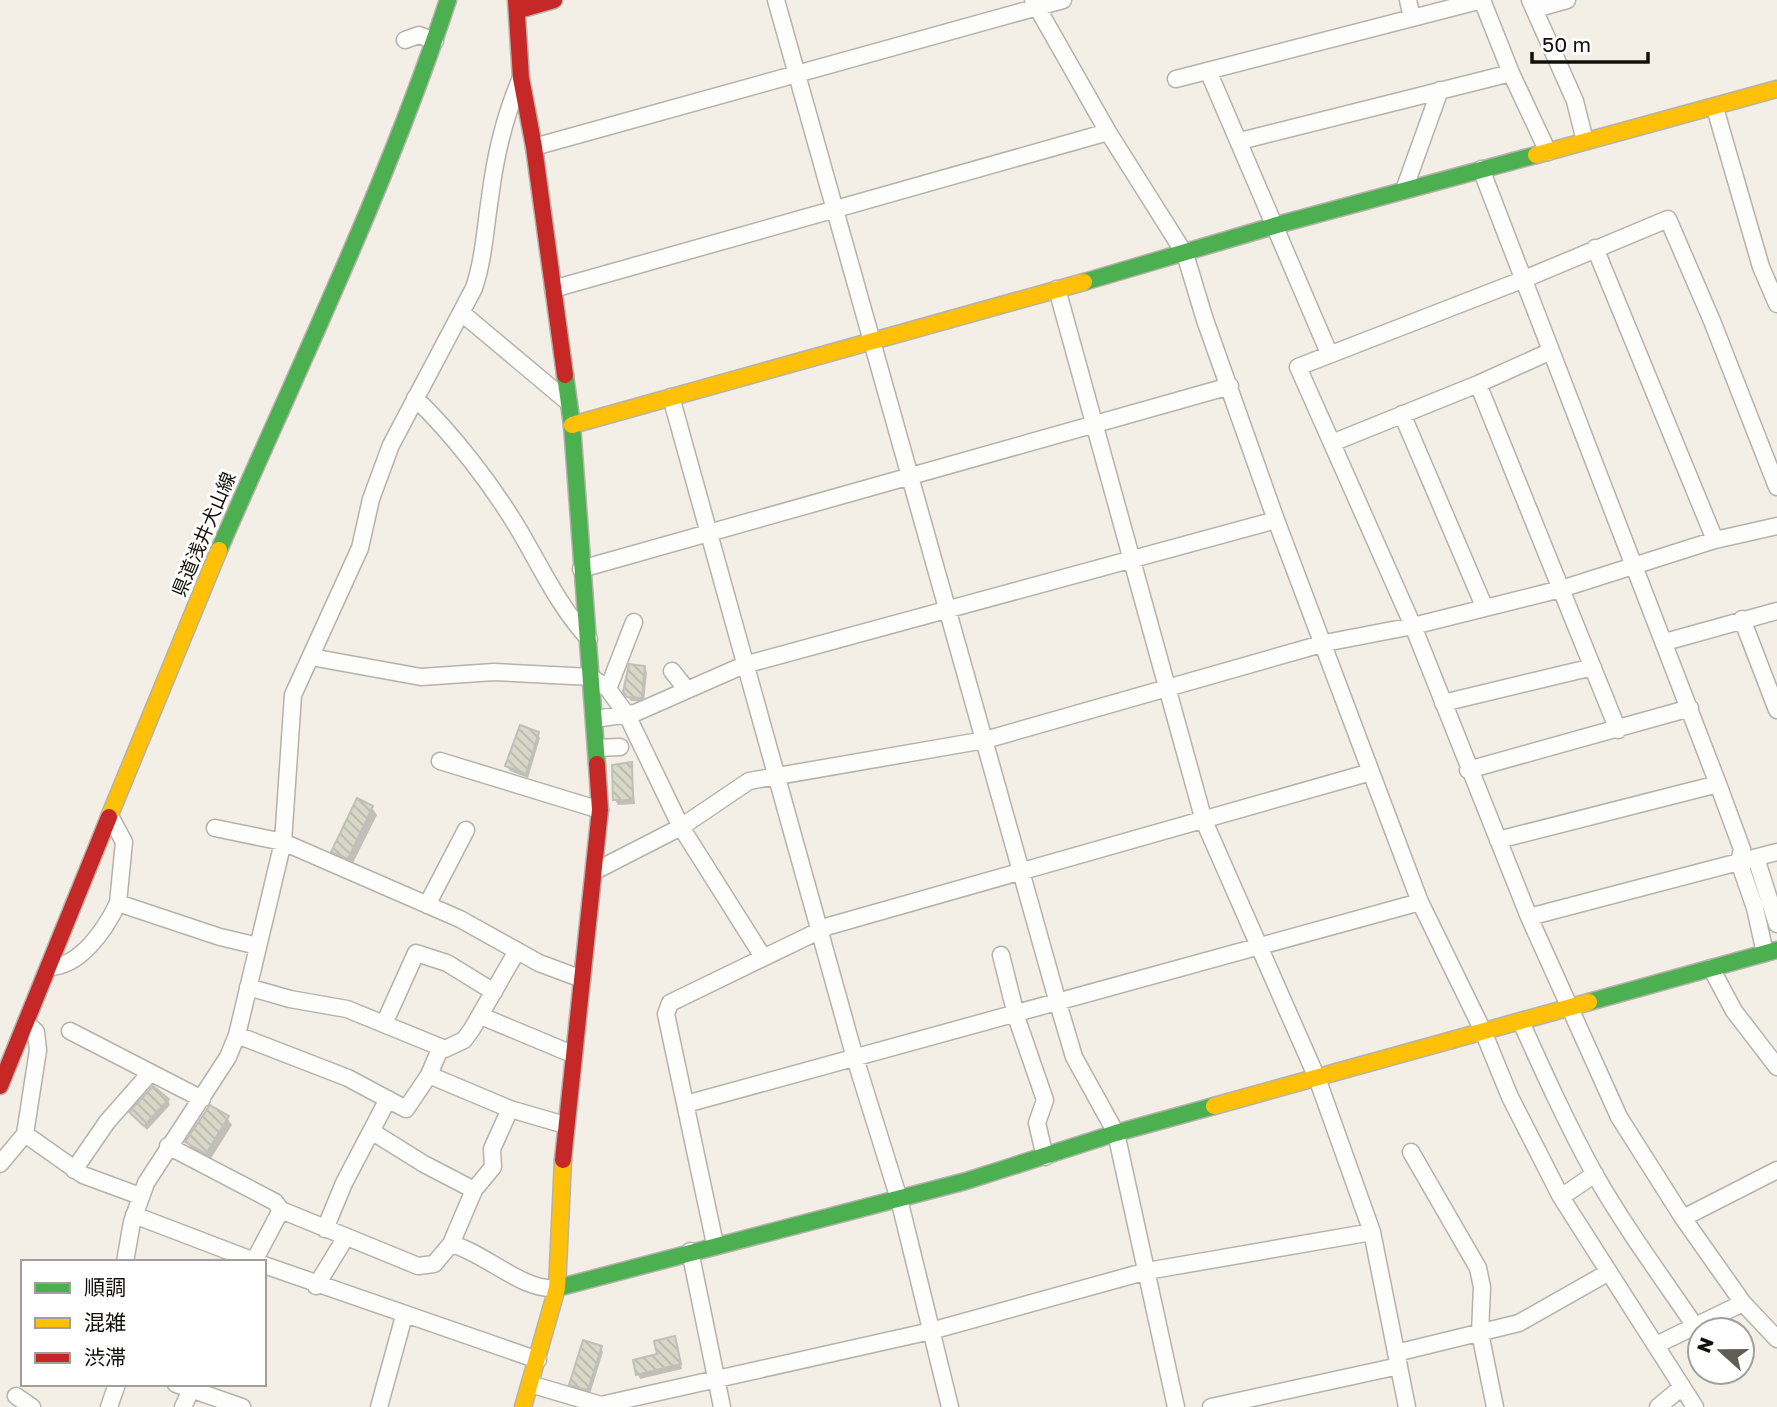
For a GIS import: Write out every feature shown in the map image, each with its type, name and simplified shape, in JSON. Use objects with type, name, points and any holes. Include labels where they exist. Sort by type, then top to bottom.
[{"type":"street","name":"県道浅井犬山線","points":[[0,1086],[201,592],[394,148],[448,0]]},
{"type":"street","points":[[523,1407],[557,1288],[565,1125],[600,810],[572,425],[534,147],[521,78],[517,5],[554,0]]},
{"type":"street","points":[[776,0],[1074,1057],[1116,1133],[1176,1407]]},
{"type":"street","points":[[534,147],[798,75],[1035,4],[1063,0]]},
{"type":"street","points":[[1408,0],[1412,18]]},
{"type":"street","points":[[1176,79],[1209,73],[1482,0],[1511,73],[1548,152]]},
{"type":"street","points":[[1567,0],[1533,4],[1575,102],[1585,141]]},
{"type":"street","points":[[1035,4],[1108,132],[1185,254],[1205,320],[1276,520],[1325,643],[1420,902],[1483,1031],[1510,1097],[1562,1197],[1695,1407]]},
{"type":"street","points":[[405,40],[419,35],[435,41]]},
{"type":"street","points":[[1209,73],[1277,225],[1329,353]]},
{"type":"street","points":[[1240,141],[1511,73]]},
{"type":"street","points":[[125,1260],[140,1196],[167,1146],[202,1099],[228,1057],[237,1035],[283,842],[293,695],[359,548],[372,499],[391,445],[463,314],[483,260],[490,196],[500,149],[521,78]]},
{"type":"street","points":[[572,425],[1185,254],[1277,225],[1777,89]]},
{"type":"street","points":[[1404,190],[1440,90]]},
{"type":"street","points":[[1715,108],[1769,265],[1777,304]]},
{"type":"street","points":[[553,289],[1108,132]]},
{"type":"street","points":[[452,1244],[515,1276],[548,1289],[557,1288],[715,1244],[899,1199],[1045,1157],[1116,1133],[1771,951],[1739,862],[1742,849],[1690,708],[1481,169]]},
{"type":"street","points":[[1774,1330],[1743,1303],[1683,1218],[1619,1117],[1529,917],[1468,770],[1413,626],[1298,367],[1522,280],[1668,219],[1712,321],[1777,487]]},
{"type":"street","points":[[1595,248],[1715,540]]},
{"type":"street","points":[[1057,289],[1204,821],[1317,1078],[1372,1232],[1407,1407]]},
{"type":"street","points":[[463,314],[568,402]]},
{"type":"street","points":[[1332,443],[1478,384],[1551,351]]},
{"type":"street","points":[[1478,384],[1618,730]]},
{"type":"street","points":[[581,569],[1230,386]]},
{"type":"street","points":[[671,397],[855,1058],[899,1199],[950,1407]]},
{"type":"street","points":[[415,398],[489,486],[517,527],[571,620],[589,639]]},
{"type":"street","points":[[1402,414],[1484,606]]},
{"type":"street","points":[[595,719],[627,715],[744,664],[1129,557],[1276,520]]},
{"type":"street","points":[[595,870],[681,827],[749,781],[985,740],[1325,643],[1413,626],[1484,606],[1561,589],[1715,540],[1777,526]]},
{"type":"street","points":[[1665,642],[1777,611]]},
{"type":"street","points":[[1742,619],[1777,710]]},
{"type":"street","points":[[608,689],[634,622]]},
{"type":"street","points":[[311,657],[421,677],[494,671],[591,677],[608,689],[627,715],[681,827],[763,957]]},
{"type":"street","points":[[1443,703],[1593,667]]},
{"type":"street","points":[[672,671],[688,690]]},
{"type":"street","points":[[1468,770],[1690,708]]},
{"type":"street","points":[[596,748],[620,747]]},
{"type":"street","points":[[440,761],[600,810]]},
{"type":"street","points":[[715,1244],[666,1014],[670,1003],[820,929],[1371,772]]},
{"type":"street","points":[[1498,841],[1718,784]]},
{"type":"street","points":[[49,967],[62,967],[72,961],[103,929],[118,903],[124,842],[110,816]]},
{"type":"street","points":[[215,828],[283,842],[427,905],[517,951],[582,979]]},
{"type":"street","points":[[427,905],[466,830]]},
{"type":"street","points":[[1529,917],[1777,852]]},
{"type":"street","points":[[1756,858],[1777,924]]},
{"type":"street","points":[[686,1104],[1420,902]]},
{"type":"street","points":[[118,903],[220,937],[258,946]]},
{"type":"street","points":[[248,987],[290,999],[347,1009],[440,1048],[450,1047],[464,1040],[481,1016],[517,951]]},
{"type":"street","points":[[384,1024],[416,953],[447,963],[494,992]]},
{"type":"street","points":[[1001,955],[1045,1100],[1037,1123],[1045,1157]]},
{"type":"street","points":[[1711,968],[1734,1011],[1777,1067]]},
{"type":"street","points":[[481,1016],[572,1054]]},
{"type":"street","points":[[0,1164],[24,1134],[38,1050],[36,1032],[26,1022]]},
{"type":"street","points":[[1521,1022],[1557,1104],[1595,1174],[1630,1232],[1688,1316]]},
{"type":"street","points":[[70,1031],[202,1099]]},
{"type":"street","points":[[237,1035],[348,1077],[406,1110],[429,1075],[440,1048]]},
{"type":"street","points":[[656,1047],[673,1048]]},
{"type":"street","points":[[74,1170],[107,1122],[150,1073]]},
{"type":"street","points":[[429,1075],[510,1109],[565,1125]]},
{"type":"street","points":[[325,1229],[388,1099]]},
{"type":"street","points":[[167,1146],[249,1187],[275,1202],[281,1210],[423,1267],[434,1264],[452,1244],[474,1190],[493,1167],[492,1149],[510,1109]]},
{"type":"street","points":[[371,1131],[424,1164],[474,1190]]},
{"type":"street","points":[[24,1134],[74,1170],[106,1185],[140,1196]]},
{"type":"street","points":[[1411,1152],[1478,1268],[1482,1287],[1480,1333],[1495,1407]]},
{"type":"street","points":[[1683,1218],[1777,1170]]},
{"type":"street","points":[[1562,1197],[1595,1174]]},
{"type":"street","points":[[259,1260],[281,1210]]},
{"type":"street","points":[[134,1215],[253,1260]]},
{"type":"street","points":[[530,1384],[601,1405],[657,1400],[715,1379],[931,1331],[1147,1272],[1372,1232]]},
{"type":"street","points":[[316,1286],[346,1237]]},
{"type":"street","points":[[690,1251],[722,1407]]},
{"type":"street","points":[[266,1265],[316,1286],[538,1360]]},
{"type":"street","points":[[1211,1407],[1397,1359],[1519,1323],[1609,1272]]},
{"type":"street","points":[[1716,1316],[1743,1303]]},
{"type":"street","points":[[379,1407],[404,1316]]},
{"type":"street","points":[[1657,1345],[1686,1330]]},
{"type":"street","points":[[109,1407],[116,1386]]},
{"type":"street","points":[[183,1407],[184,1387],[242,1407]]},
{"type":"street","points":[[1658,1407],[1682,1387]]},
{"type":"street","points":[[16,1396],[32,1407]]},
{"type":"building","points":[[629,664],[645,666],[642,698],[627,697],[623,692]]},
{"type":"building","points":[[520,725],[539,732],[526,774],[505,766]]},
{"type":"building","points":[[632,762],[633,800],[613,800],[612,765]]},
{"type":"building","points":[[357,798],[373,806],[348,859],[331,852]]},
{"type":"building","points":[[153,1086],[169,1099],[144,1126],[129,1112]]},
{"type":"building","points":[[210,1105],[229,1116],[206,1154],[185,1142]]},
{"type":"building","points":[[675,1336],[681,1364],[636,1375],[633,1360],[657,1354],[654,1341]]},
{"type":"building","points":[[583,1340],[602,1346],[588,1390],[569,1385]]},
{"type":"traffic: fast","points":[[219,550],[369,209],[424,70],[448,0]]},
{"type":"traffic: fast","points":[[1084,282],[1277,225],[1536,155]]},
{"type":"traffic: fast","points":[[565,375],[572,425],[597,764]]},
{"type":"traffic: fast","points":[[1589,1002],[1777,950]]},
{"type":"traffic: fast","points":[[557,1288],[966,1181],[1116,1133],[1214,1106]]},
{"type":"traffic: slow","points":[[1536,155],[1777,89]]},
{"type":"traffic: slow","points":[[572,425],[1084,282]]},
{"type":"traffic: slow","points":[[109,817],[219,550]]},
{"type":"traffic: slow","points":[[1214,1106],[1589,1002]]},
{"type":"traffic: slow","points":[[523,1407],[557,1288],[563,1160]]},
{"type":"traffic: jam","points":[[516,0],[521,78],[534,147],[565,375]]},
{"type":"traffic: jam","points":[[519,10],[554,0]]},
{"type":"traffic: jam","points":[[563,1160],[600,810],[597,764]]},
{"type":"traffic: jam","points":[[0,1086],[109,817]]}]
